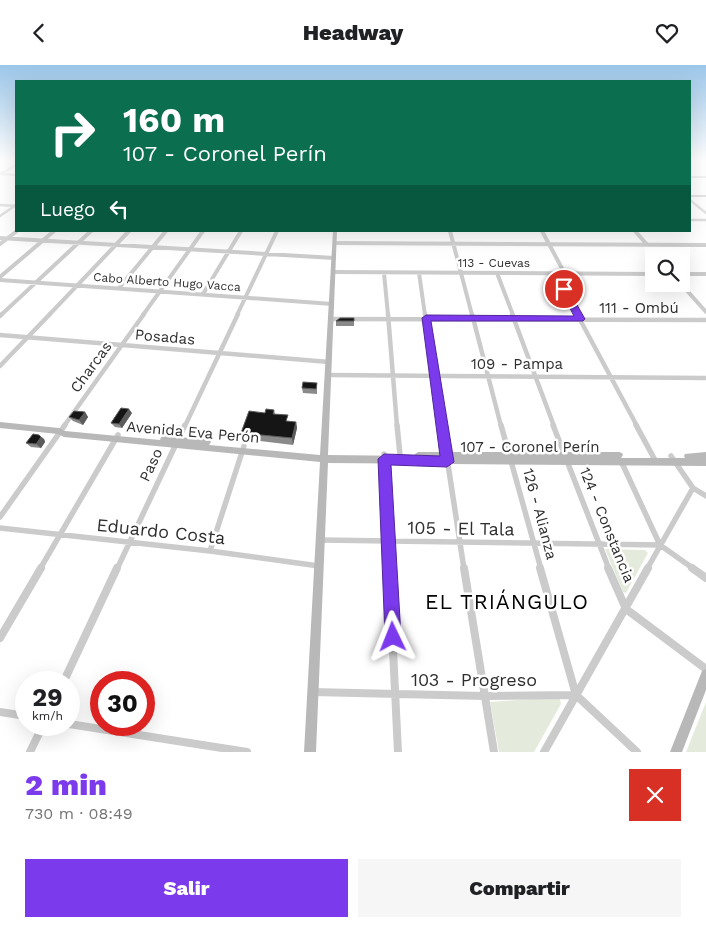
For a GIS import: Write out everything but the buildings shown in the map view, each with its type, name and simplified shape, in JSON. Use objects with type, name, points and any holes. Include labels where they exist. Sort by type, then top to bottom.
[{"type":"main road","points":[[691,198],[706,196]]},
{"type":"main road","points":[[310,752],[335,232]]},
{"type":"main road","name":"Avenida Eva Perón","points":[[1,427],[67,430],[117,437],[325,457]]},
{"type":"main road","name":"107 - Coronel Perín","points":[[384,457],[400,455],[447,459]]},
{"type":"main road","name":"107 - Coronel Perín","points":[[325,457],[510,459],[706,456]]},
{"type":"main road","name":"107 - Coronel Perín","points":[[673,458],[706,462]]},
{"type":"main road","points":[[676,752],[706,675]]},
{"type":"street","points":[[691,199],[706,213]]},
{"type":"street","points":[[0,205],[15,205]]},
{"type":"street","points":[[0,216],[15,206]]},
{"type":"street","points":[[691,221],[706,221]]},
{"type":"street","points":[[0,244],[16,232]]},
{"type":"street","points":[[0,279],[53,232]]},
{"type":"street","points":[[0,316],[90,232]]},
{"type":"street","points":[[0,366],[127,232]]},
{"type":"street","points":[[120,288],[165,232]]},
{"type":"street","name":"Charcas","points":[[0,517],[59,431],[202,232]]},
{"type":"street","points":[[202,294],[240,232]]},
{"type":"street","name":"Paso","points":[[69,671],[277,232]]},
{"type":"street","name":"126 - Alianza","points":[[450,232],[510,459],[576,695]]},
{"type":"street","points":[[543,232],[565,274]]},
{"type":"street","points":[[636,232],[647,245]]},
{"type":"street","points":[[0,238],[334,258]]},
{"type":"street","points":[[335,243],[706,245]]},
{"type":"street","name":"113 - Cuevas","points":[[334,272],[645,274]]},
{"type":"street","points":[[384,273],[400,455]]},
{"type":"street","points":[[419,273],[494,752]]},
{"type":"street","name":"124 - Constancia","points":[[497,273],[598,545],[626,609],[706,669]]},
{"type":"street","points":[[556,274],[654,458]]},
{"type":"street","points":[[690,274],[706,274]]},
{"type":"street","name":"Cabo Alberto Hugo Vacca","points":[[0,279],[332,304]]},
{"type":"street","points":[[689,292],[706,312]]},
{"type":"street","name":"111 - Ombú","points":[[331,319],[706,320]]},
{"type":"street","name":"Posadas","points":[[0,335],[329,362]]},
{"type":"street","name":"109 - Pampa","points":[[328,375],[706,378]]},
{"type":"street","points":[[0,638],[117,437]]},
{"type":"street","points":[[210,551],[244,448]]},
{"type":"street","points":[[384,457],[390,541],[398,752]]},
{"type":"street","points":[[619,457],[660,545],[706,578]]},
{"type":"street","points":[[673,458],[693,489],[706,496]]},
{"type":"street","points":[[544,752],[693,489]]},
{"type":"street","name":"Eduardo Costa","points":[[0,528],[210,551],[320,566]]},
{"type":"street","name":"105 - El Tala","points":[[321,540],[535,545],[660,545]]},
{"type":"street","name":"103 - Progreso","points":[[312,692],[395,695],[576,695]]},
{"type":"street","points":[[576,695],[637,752]]},
{"type":"street","points":[[0,712],[15,715]]},
{"type":"street","points":[[80,725],[217,750],[247,752]]},
{"type":"street","points":[[30,752],[38,736]]},
{"type":"green space","points":[[605,549],[645,550],[648,553],[626,593],[623,592]]},
{"type":"green space","points":[[556,697],[560,699],[561,704],[534,752],[499,752],[490,702]]},
{"type":"green space","points":[[706,702],[706,752],[686,752]]},
{"type":"district","name":"EL TRIÁNGULO","points":[[507,601]]},
{"type":"route","points":[[393,637],[390,541],[384,459],[447,462],[426,318],[580,319],[564,289]]}]
